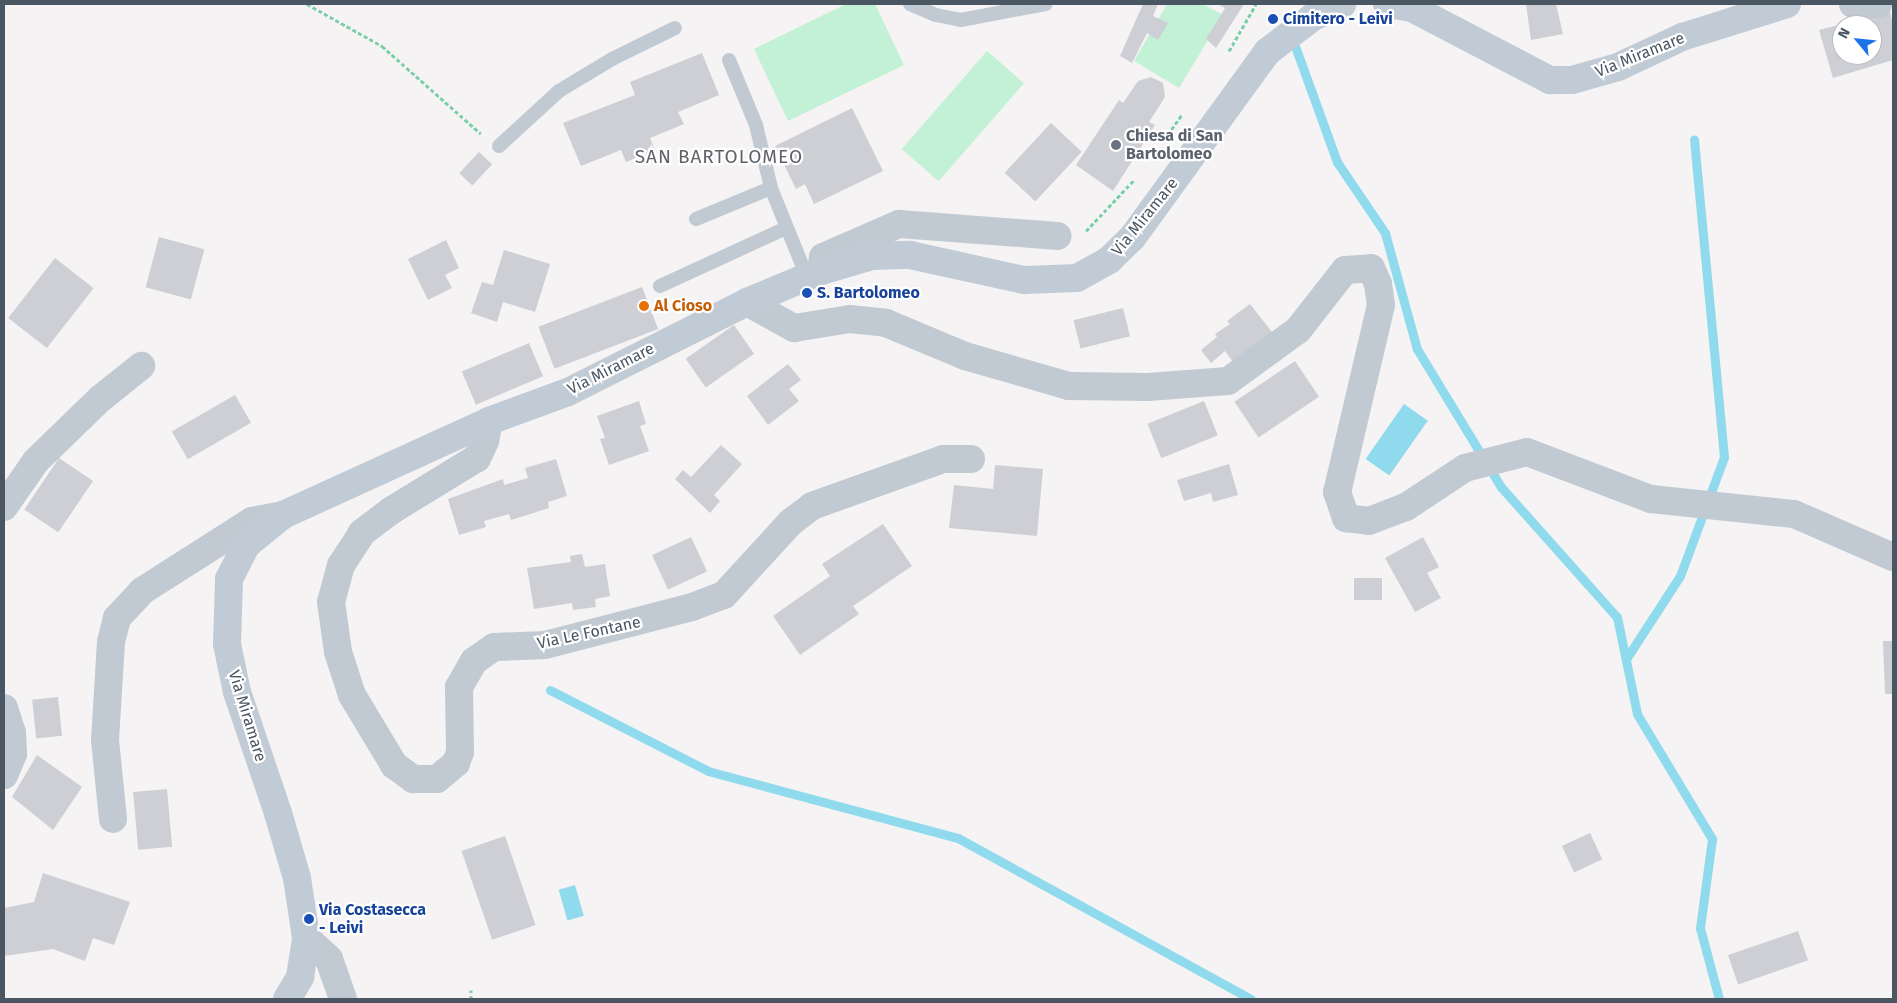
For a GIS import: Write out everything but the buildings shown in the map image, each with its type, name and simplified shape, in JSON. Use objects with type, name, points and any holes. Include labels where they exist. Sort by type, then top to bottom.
[{"type":"street","name":"Via Miramare","points":[[287,999],[300,977],[306,938],[297,878],[278,813],[237,692],[227,644],[229,579],[246,545],[284,515],[489,421],[568,392],[747,302],[814,274],[872,256],[910,255],[1024,280],[1077,278],[1110,260],[1132,238],[1267,52],[1310,10],[1342,4]]},
{"type":"street","name":"Via Miramare","points":[[1387,4],[1412,8],[1550,80],[1572,80],[1618,67],[1682,37],[1788,4]]},
{"type":"street","points":[[1854,4],[1878,4]]},
{"type":"street","points":[[814,274],[822,257],[899,224],[1058,236]]},
{"type":"street","points":[[747,302],[794,328],[850,319],[886,323],[965,356],[1069,386],[1148,387],[1228,381],[1298,330],[1345,270],[1371,268],[1378,284],[1380,305],[1337,492],[1346,518],[1369,521],[1406,507],[1465,468],[1527,452],[1651,499],[1794,514],[1893,557]]},
{"type":"street","points":[[4,507],[36,461],[100,400],[141,366]]},
{"type":"street","name":"Via Le Fontane","points":[[489,421],[485,441],[477,458],[392,510],[362,533],[341,565],[331,602],[338,652],[352,695],[394,765],[413,779],[437,779],[456,763],[460,752],[459,687],[474,661],[494,647],[545,645],[692,608],[724,594],[791,522],[812,506],[943,459],[970,460]]},
{"type":"street","points":[[113,819],[105,740],[111,642],[117,618],[142,591],[252,521],[284,515]]},
{"type":"street","points":[[4,708],[12,733],[13,754],[4,775]]},
{"type":"street","points":[[306,938],[329,959],[343,999]]},
{"type":"lane","points":[[910,4],[936,15],[961,20],[1046,4]]},
{"type":"lane","points":[[494,143],[559,91],[612,59],[675,28]]},
{"type":"lane","points":[[729,60],[756,125],[771,188],[786,228],[814,274]]},
{"type":"lane","points":[[696,218],[771,188]]},
{"type":"lane","points":[[660,286],[786,228]]},
{"type":"path","points":[[307,4],[382,46],[494,143]]},
{"type":"path","points":[[1225,57],[1256,4]]},
{"type":"path","points":[[1162,142],[1188,107]]},
{"type":"path","points":[[1058,236],[1082,234],[1100,220],[1142,171]]},
{"type":"path","points":[[470,999],[471,990]]},
{"type":"green space","points":[[846,4],[875,4],[904,65],[788,121],[754,49]]},
{"type":"green space","points":[[1167,4],[1203,4],[1223,15],[1179,88],[1134,61]]},
{"type":"green space","points":[[987,51],[1024,83],[939,181],[902,149]]},
{"type":"water","points":[[1404,404],[1428,421],[1389,476],[1366,459]]},
{"type":"water","points":[[575,885],[584,916],[567,920],[559,890]]},
{"type":"waterway","points":[[1295,46],[1337,162],[1385,233],[1417,349],[1501,487],[1617,617],[1637,714],[1712,839],[1700,928],[1719,999]]},
{"type":"waterway","points":[[1626,659],[1680,576],[1724,457],[1694,139]]},
{"type":"waterway","points":[[550,690],[708,771],[958,838],[1251,999]]},
{"type":"place","name":"Cimitero - Leivi","points":[[1273,19]]},
{"type":"place","name":"Chiesa di San Bartolomeo","points":[[1116,145]]},
{"type":"place","name":"S. Bartolomeo","points":[[807,293]]},
{"type":"place","name":"Al Cioso","points":[[644,306]]},
{"type":"place","name":"Via Costasecca - Leivi","points":[[309,919]]},
{"type":"district","name":"SAN BARTOLOMEO","points":[[719,157]]}]
